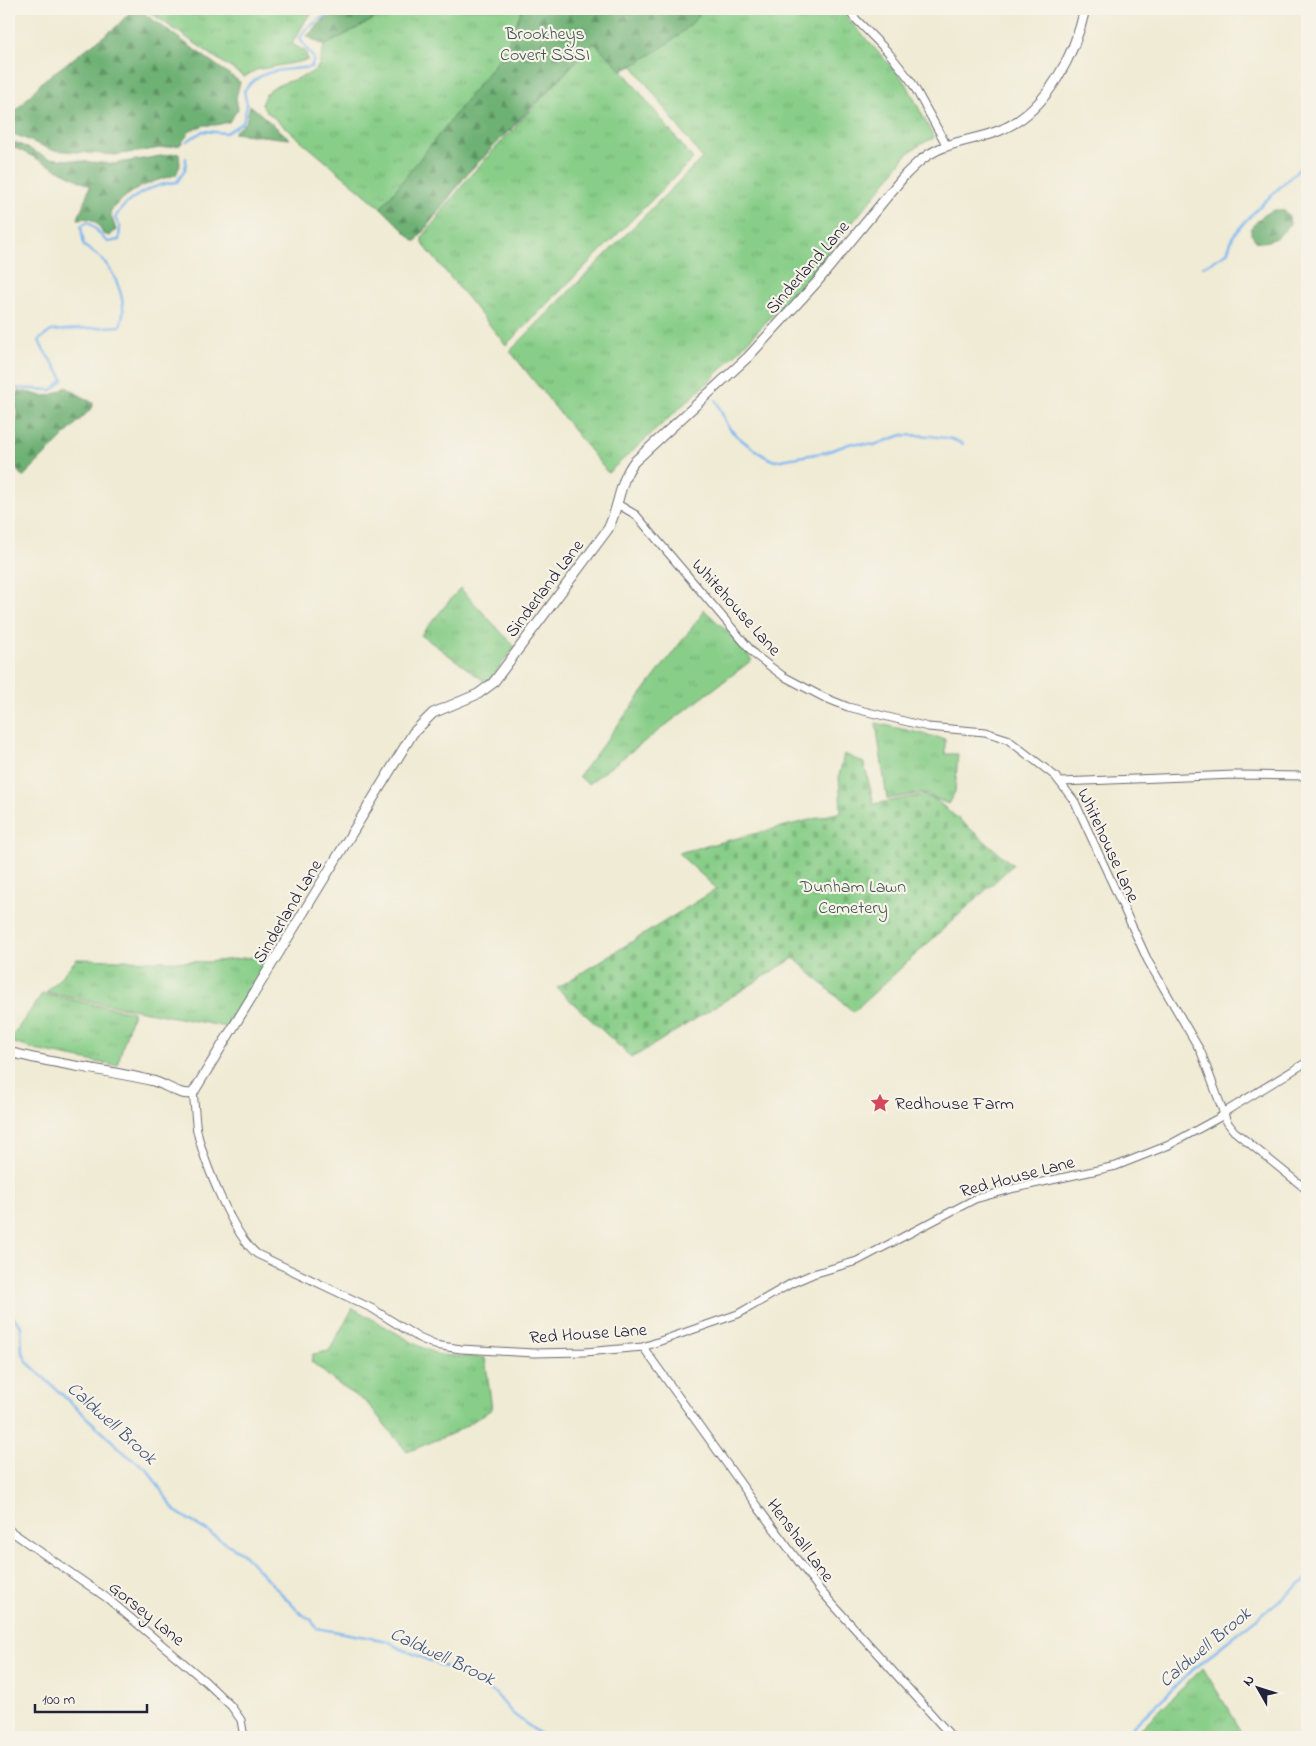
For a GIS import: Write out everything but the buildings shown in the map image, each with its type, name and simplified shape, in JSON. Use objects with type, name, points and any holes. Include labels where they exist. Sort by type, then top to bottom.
[{"type":"street","points":[[846,9],[888,52],[911,81],[947,146]]},
{"type":"street","name":"Sinderland Lane","points":[[193,1093],[413,734],[433,713],[478,694],[493,683],[611,524],[619,504],[627,474],[640,456],[748,356],[817,282],[904,176],[920,160],[947,146],[1002,130],[1015,123],[1034,108],[1052,86],[1078,31],[1085,9]]},
{"type":"street","name":"Whitehouse Lane","points":[[619,504],[636,515],[756,655],[783,676],[817,694],[848,707],[928,727],[985,732],[1007,739],[1061,782],[1075,802],[1121,906],[1148,961],[1201,1052],[1223,1114],[1234,1131],[1307,1190]]},
{"type":"street","points":[[1061,782],[1234,775],[1307,776]]},
{"type":"street","points":[[9,1052],[137,1078],[164,1085],[184,1094],[193,1093]]},
{"type":"street","name":"Red House Lane","points":[[193,1093],[200,1139],[232,1222],[245,1244],[267,1261],[373,1309],[419,1338],[436,1345],[470,1350],[534,1353],[643,1347],[738,1314],[792,1283],[813,1274],[857,1261],[975,1200],[1015,1188],[1116,1166],[1169,1145],[1307,1062]]},
{"type":"street","name":"Henshall Lane","points":[[643,1347],[759,1509],[820,1590],[952,1737]]},
{"type":"street","name":"Gorsey Lane","points":[[9,1530],[107,1598],[206,1682],[231,1706],[241,1720],[244,1737]]},
{"type":"green space","points":[[133,9],[138,9],[240,82],[236,98],[238,109],[229,122],[204,125],[190,131],[180,145],[115,155],[52,150],[9,132],[9,116],[44,80],[116,27]]},
{"type":"green space","points":[[145,9],[318,9],[307,18],[292,44],[305,51],[308,60],[256,70],[244,77]]},
{"type":"green space","points":[[343,9],[392,9],[324,46],[307,36],[324,19]]},
{"type":"green space","points":[[392,9],[839,9],[906,83],[934,138],[915,148],[906,156],[803,283],[714,377],[608,473],[510,351],[702,158],[633,66],[622,70],[693,159],[506,345],[422,243],[422,238],[468,178],[569,69],[466,175],[415,242],[381,208],[267,112],[262,105],[270,90],[302,77],[317,68],[324,46]]},
{"type":"green space","name":"Brookheys Covert SSSI","points":[[522,9],[702,9],[698,17],[679,35],[654,53],[622,70],[594,43],[466,175],[415,242],[381,208],[505,51]]},
{"type":"green space","points":[[250,105],[290,139],[233,133],[246,122]]},
{"type":"green space","points":[[15,142],[48,158],[112,164],[179,153],[180,165],[176,175],[157,180],[140,188],[116,205],[110,212],[116,230],[110,236],[103,234],[94,221],[78,219],[90,186],[12,146]]},
{"type":"green space","points":[[1274,210],[1283,210],[1289,216],[1290,224],[1283,232],[1271,240],[1266,242],[1256,241],[1251,234],[1251,228],[1262,216]]},
{"type":"green space","points":[[66,387],[93,403],[93,407],[23,477],[11,456],[10,446],[11,436],[17,422],[17,395],[19,391],[48,396]]},
{"type":"green space","points":[[460,588],[515,647],[487,683],[421,635]]},
{"type":"green space","points":[[703,609],[728,632],[752,660],[588,784],[579,776],[703,613]]},
{"type":"green space","points":[[876,723],[945,739],[945,754],[958,754],[955,792],[948,804],[923,793],[887,799]]},
{"type":"green space","name":"Dunham Lawn Cemetery","points":[[844,754],[864,763],[874,804],[923,795],[936,800],[1013,865],[853,1012],[794,958],[632,1058],[557,988],[717,889],[678,853],[841,812],[839,776]]},
{"type":"green space","points":[[272,955],[227,1027],[46,993],[77,959],[207,962]]},
{"type":"green space","points":[[42,994],[133,1012],[117,1066],[35,1050],[9,1041]]},
{"type":"green space","points":[[353,1308],[419,1346],[439,1355],[485,1358],[492,1409],[456,1432],[407,1452],[367,1403],[334,1381],[311,1361],[313,1354],[329,1351]]},
{"type":"green space","points":[[1203,1668],[1245,1737],[1132,1737]]},
{"type":"waterway","points":[[187,141],[203,131],[226,133],[243,122],[247,105],[244,91],[258,78],[282,70],[311,67],[314,59],[300,39],[305,30],[334,9]]},
{"type":"waterway","points":[[9,388],[52,390],[63,380],[39,340],[51,331],[120,326],[123,310],[117,283],[103,260],[84,246],[81,226],[87,222],[108,242],[119,240],[120,227],[115,218],[120,211],[133,198],[142,193],[168,183],[177,182],[185,170],[186,158]]},
{"type":"waterway","points":[[1203,267],[1227,253],[1233,236],[1248,218],[1307,161]]},
{"type":"waterway","points":[[716,400],[730,429],[757,451],[775,461],[827,452],[852,443],[874,445],[902,435],[952,439],[963,444]]},
{"type":"waterway","name":"Caldwell Brook","points":[[9,1312],[21,1326],[22,1351],[27,1362],[128,1456],[147,1469],[175,1511],[242,1553],[301,1614],[311,1619],[316,1628],[388,1641],[399,1648],[455,1671],[495,1693],[513,1714],[544,1737]]},
{"type":"waterway","name":"Caldwell Brook","points":[[1122,1737],[1201,1662],[1307,1579]]},
{"type":"place","name":"Redhouse Farm","points":[[880,1103]]}]
